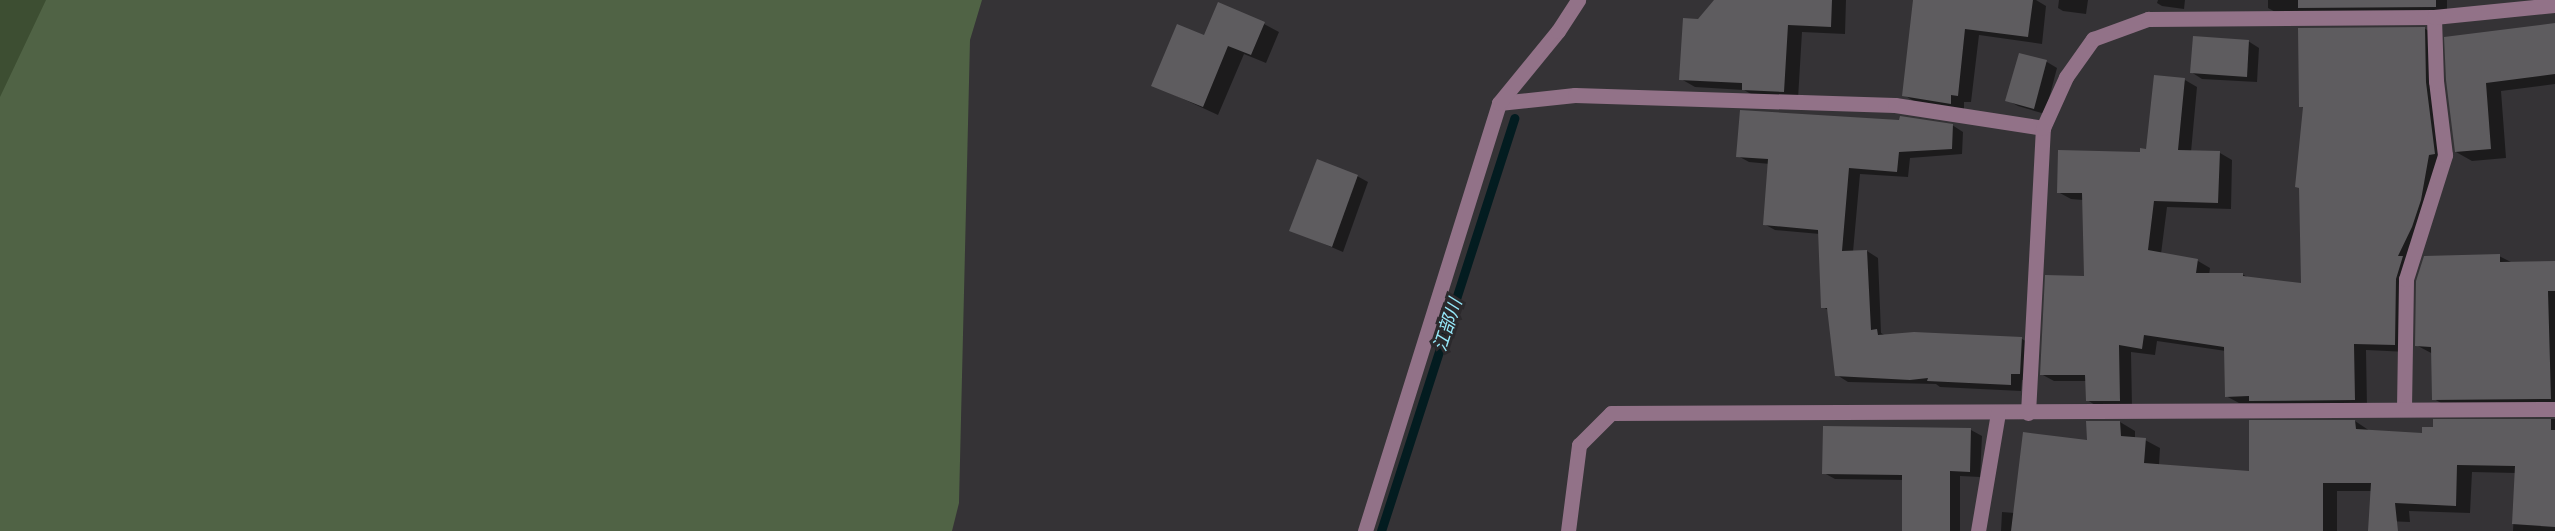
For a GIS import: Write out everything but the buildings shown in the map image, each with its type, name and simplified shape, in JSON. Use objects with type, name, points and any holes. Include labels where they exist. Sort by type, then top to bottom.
[{"type":"street","points":[[1365,531],[1500,103],[1558,31],[1578,0]]},
{"type":"street","points":[[2028,413],[2043,128],[2066,77],[2093,39],[2148,19],[2434,17],[2456,7],[2555,5]]},
{"type":"street","points":[[2404,408],[2406,279],[2445,155],[2436,81],[2434,17]]},
{"type":"street","points":[[1500,103],[1575,95],[1895,105],[2043,128]]},
{"type":"street","points":[[1568,531],[1579,445],[1611,413],[1998,414],[2404,408],[2555,409]]},
{"type":"street","points":[[1978,531],[1998,414]]},
{"type":"green space","points":[[0,0],[98,0],[0,201]]},
{"type":"green space","points":[[46,0],[982,0],[970,40],[959,503],[952,531],[0,531],[0,97]]},
{"type":"waterway","name":"江部川","points":[[1381,531],[1514,118]]}]
